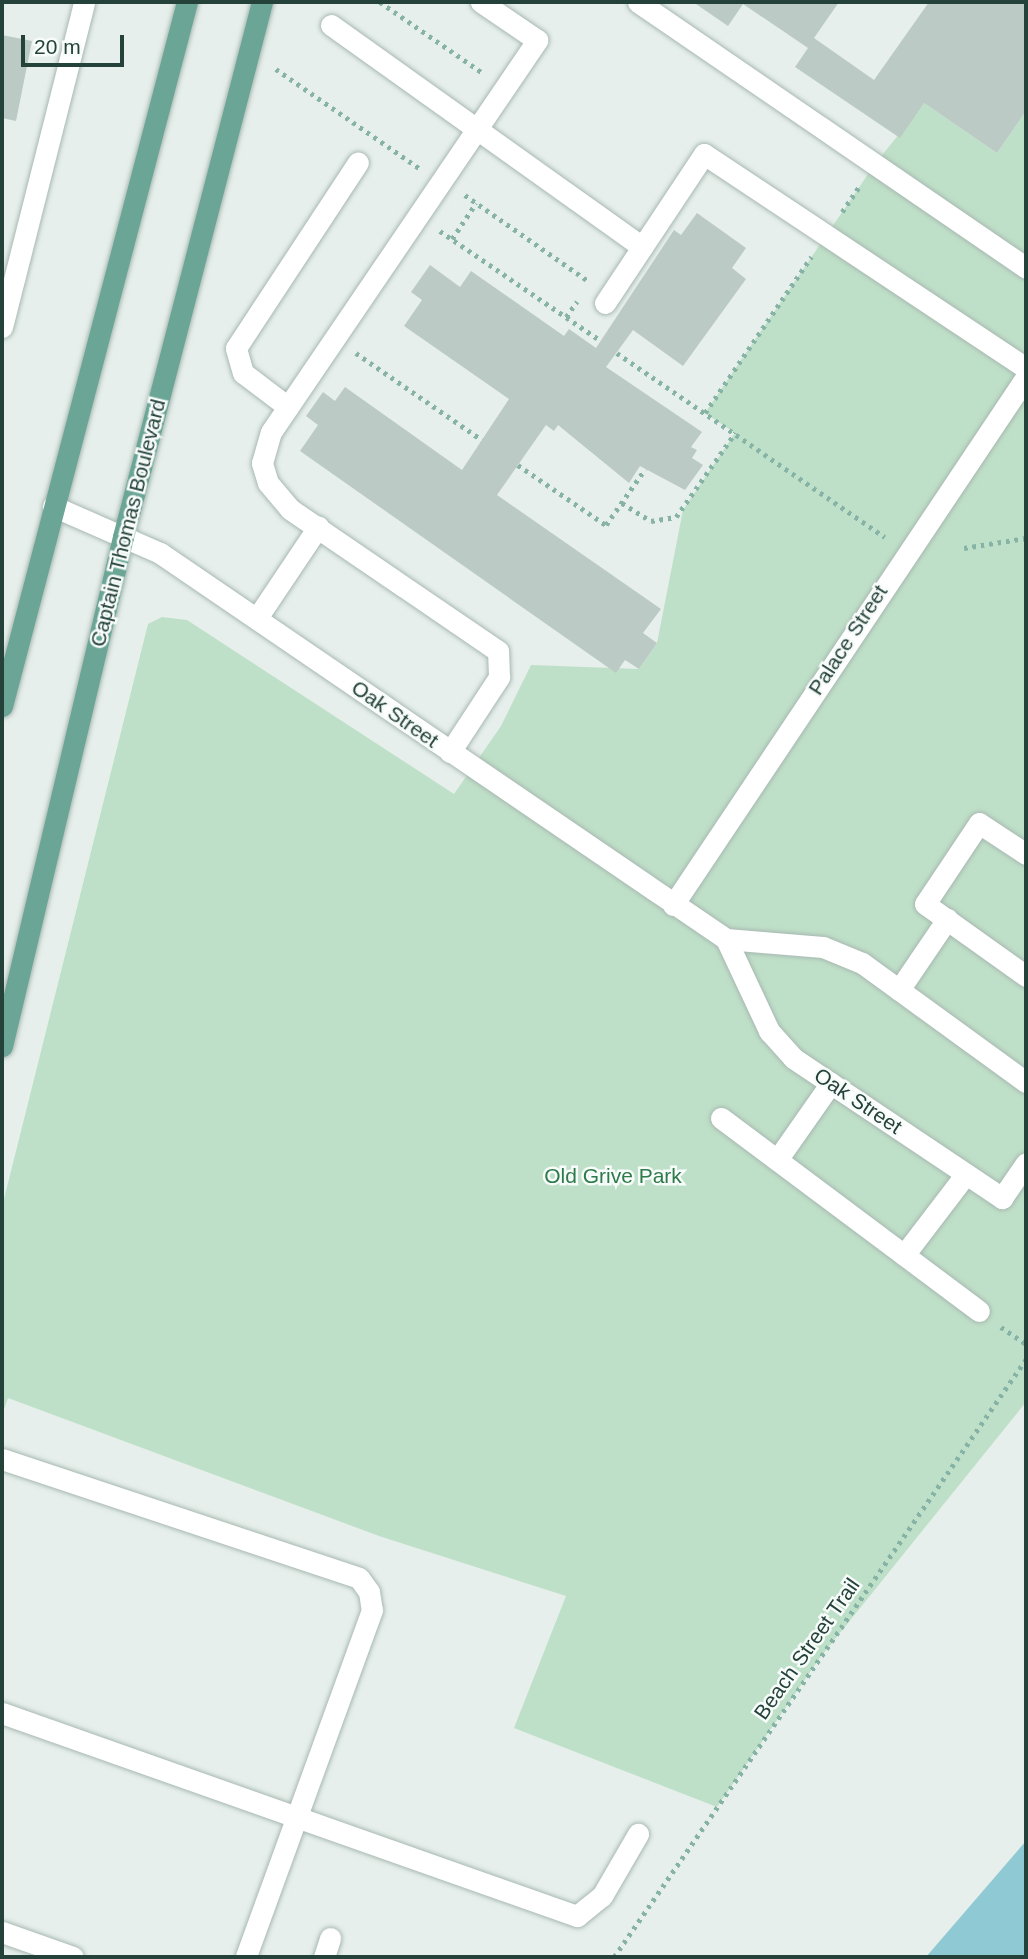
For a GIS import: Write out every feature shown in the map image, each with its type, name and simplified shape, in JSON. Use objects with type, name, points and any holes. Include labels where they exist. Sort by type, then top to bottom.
[{"type":"main road","points":[[2,706],[187,2]]},
{"type":"main road","name":"Captain Thomas Boulevard","points":[[2,1046],[123,537],[262,2]]},
{"type":"street","points":[[2,327],[83,2]]},
{"type":"street","points":[[450,752],[499,677],[498,651],[282,501],[265,473],[265,444],[537,40],[481,2]]},
{"type":"street","points":[[638,2],[1026,268]]},
{"type":"street","points":[[331,25],[642,247]]},
{"type":"street","points":[[605,303],[704,154],[1026,368]]},
{"type":"street","points":[[288,407],[243,373],[236,348],[358,162]]},
{"type":"street","name":"Palace Street","points":[[673,905],[1026,377]]},
{"type":"street","name":"Oak Street","points":[[53,506],[123,537],[257,618],[726,939],[822,947],[862,963],[1026,1082]]},
{"type":"street","points":[[257,618],[318,527]]},
{"type":"street","points":[[1026,854],[979,822],[925,904],[1026,976]]},
{"type":"street","points":[[899,990],[947,919]]},
{"type":"street","name":"Oak Street","points":[[726,939],[769,1031],[793,1058],[1002,1198],[1026,1163]]},
{"type":"street","points":[[777,1160],[831,1083]]},
{"type":"street","points":[[721,1118],[979,1311]]},
{"type":"street","points":[[904,1255],[966,1174]]},
{"type":"street","points":[[2,1459],[359,1578],[372,1610],[246,1957]]},
{"type":"street","points":[[2,1713],[577,1916],[592,1910],[638,1834]]},
{"type":"street","points":[[2,1932],[73,1957]]},
{"type":"path","points":[[380,2],[485,75]]},
{"type":"path","points":[[276,69],[428,174]]},
{"type":"path","points":[[834,224],[866,177]]},
{"type":"path","points":[[458,190],[589,282],[566,317]]},
{"type":"path","points":[[452,239],[477,203]]},
{"type":"path","points":[[434,226],[601,341]]},
{"type":"path","points":[[705,413],[816,249]]},
{"type":"path","points":[[350,349],[482,440]]},
{"type":"path","points":[[617,352],[886,538]]},
{"type":"path","points":[[621,503],[651,522],[676,517],[735,433]]},
{"type":"path","points":[[518,465],[606,526],[645,469]]},
{"type":"path","points":[[964,548],[1026,538]]},
{"type":"path","name":"Beach Street Trail","points":[[614,1957],[1026,1359]]},
{"type":"green space","name":"Old Grive Park","points":[[924,103],[997,153],[1026,111],[1026,1402],[819,1659],[717,1807],[514,1728],[566,1596],[379,1536],[8,1398],[2,1415],[2,1207],[148,624],[162,617],[187,620],[454,794],[501,726],[531,665],[639,669],[657,643],[683,510],[735,433],[705,413],[875,164]]},
{"type":"water","points":[[1026,1841],[1026,1957],[926,1957]]},
{"type":"building","points":[[693,2],[839,2],[814,38],[874,80],[929,2],[1026,2],[1026,111],[997,153],[924,103],[900,138],[795,67],[808,48],[743,4],[728,26]]},
{"type":"building","points":[[2,35],[32,41],[16,121],[2,118]]},
{"type":"building","points":[[697,213],[746,248],[732,268],[746,279],[683,366],[633,330],[606,367],[702,432],[691,447],[697,450],[692,458],[703,465],[685,490],[640,466],[629,483],[558,425],[554,431],[546,425],[497,495],[661,609],[643,633],[657,643],[639,669],[625,660],[616,673],[300,451],[318,425],[306,416],[323,392],[335,401],[345,387],[462,470],[509,399],[404,326],[422,300],[411,292],[430,265],[460,287],[471,271],[564,336],[569,329],[596,348],[674,230],[681,235]]}]
